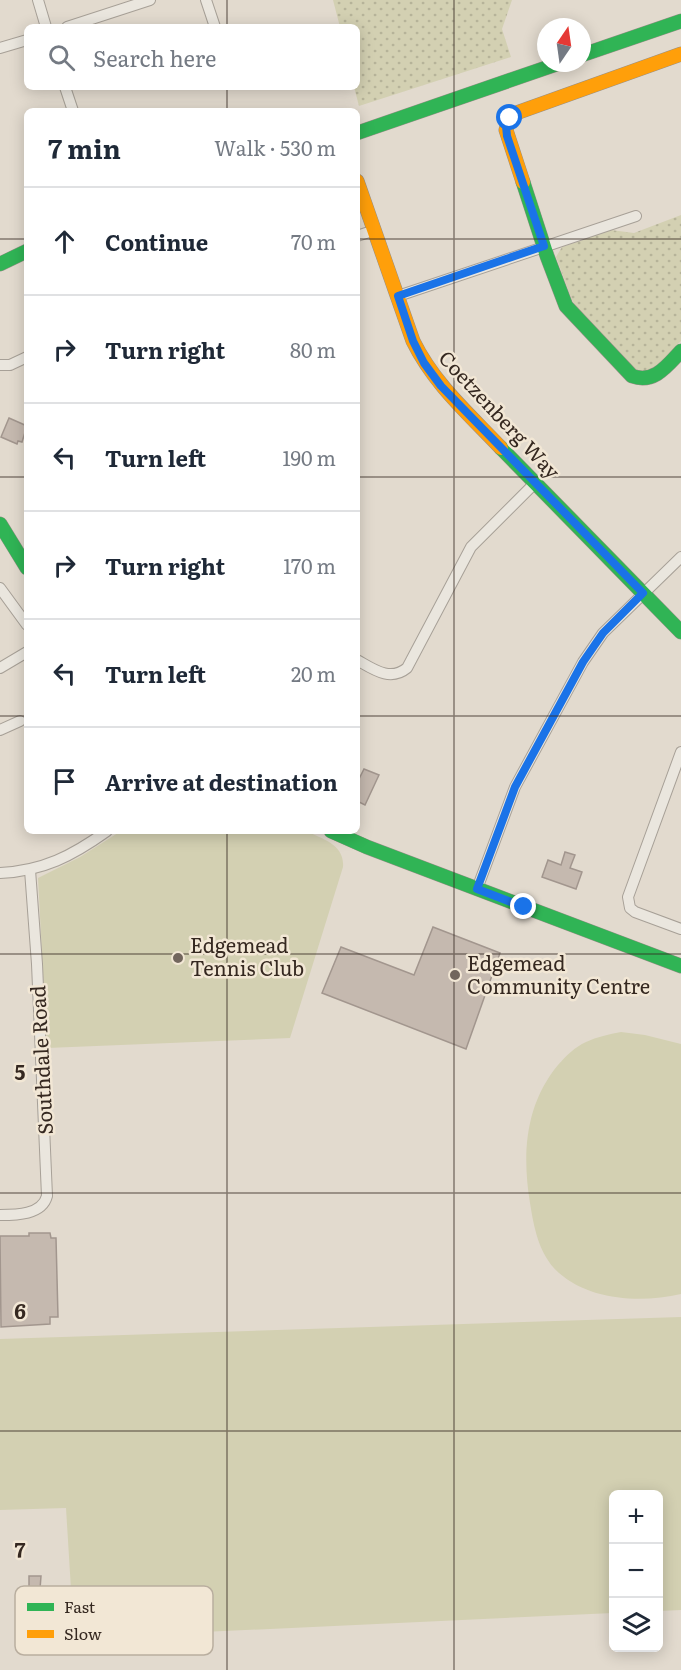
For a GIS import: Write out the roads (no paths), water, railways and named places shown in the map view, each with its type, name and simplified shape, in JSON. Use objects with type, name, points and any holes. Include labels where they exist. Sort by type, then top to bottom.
[{"type":"street","points":[[38,0],[45,24]]},
{"type":"street","points":[[76,24],[150,0]]},
{"type":"street","points":[[206,0],[214,24]]},
{"type":"street","points":[[591,52],[681,21]]},
{"type":"street","points":[[0,48],[24,41]]},
{"type":"street","points":[[681,54],[519,112],[510,118],[506,126],[507,136],[544,246],[567,306],[632,376],[643,380],[654,377],[681,351]]},
{"type":"street","points":[[360,132],[537,71]]},
{"type":"street","points":[[66,90],[72,108]]},
{"type":"street","name":"Coetzenberg Way","points":[[360,189],[413,341],[424,363],[441,386],[681,632]]},
{"type":"street","points":[[398,296],[636,216]]},
{"type":"street","points":[[360,235],[375,230]]},
{"type":"street","points":[[0,264],[24,252]]},
{"type":"street","points":[[0,365],[10,365],[24,358]]},
{"type":"street","points":[[360,661],[388,675],[401,672],[406,668],[471,547],[535,483]]},
{"type":"street","points":[[0,524],[24,563]]},
{"type":"street","points":[[477,889],[515,787],[583,662],[603,633],[681,557]]},
{"type":"street","points":[[0,588],[24,621]]},
{"type":"street","points":[[0,668],[24,654]]},
{"type":"street","points":[[0,730],[20,721]]},
{"type":"street","points":[[681,752],[628,897],[630,908],[635,912],[681,929]]},
{"type":"street","points":[[0,873],[48,866],[102,834]]},
{"type":"street","points":[[339,834],[681,966]]},
{"type":"street","name":"Southdale Road","points":[[0,1215],[33,1210],[42,1206],[47,1196],[38,964],[30,870]]},
{"type":"place","name":"Edgemead Tennis Club","points":[[178,958]]},
{"type":"place","name":"Edgemead Community Centre","points":[[455,975]]}]
